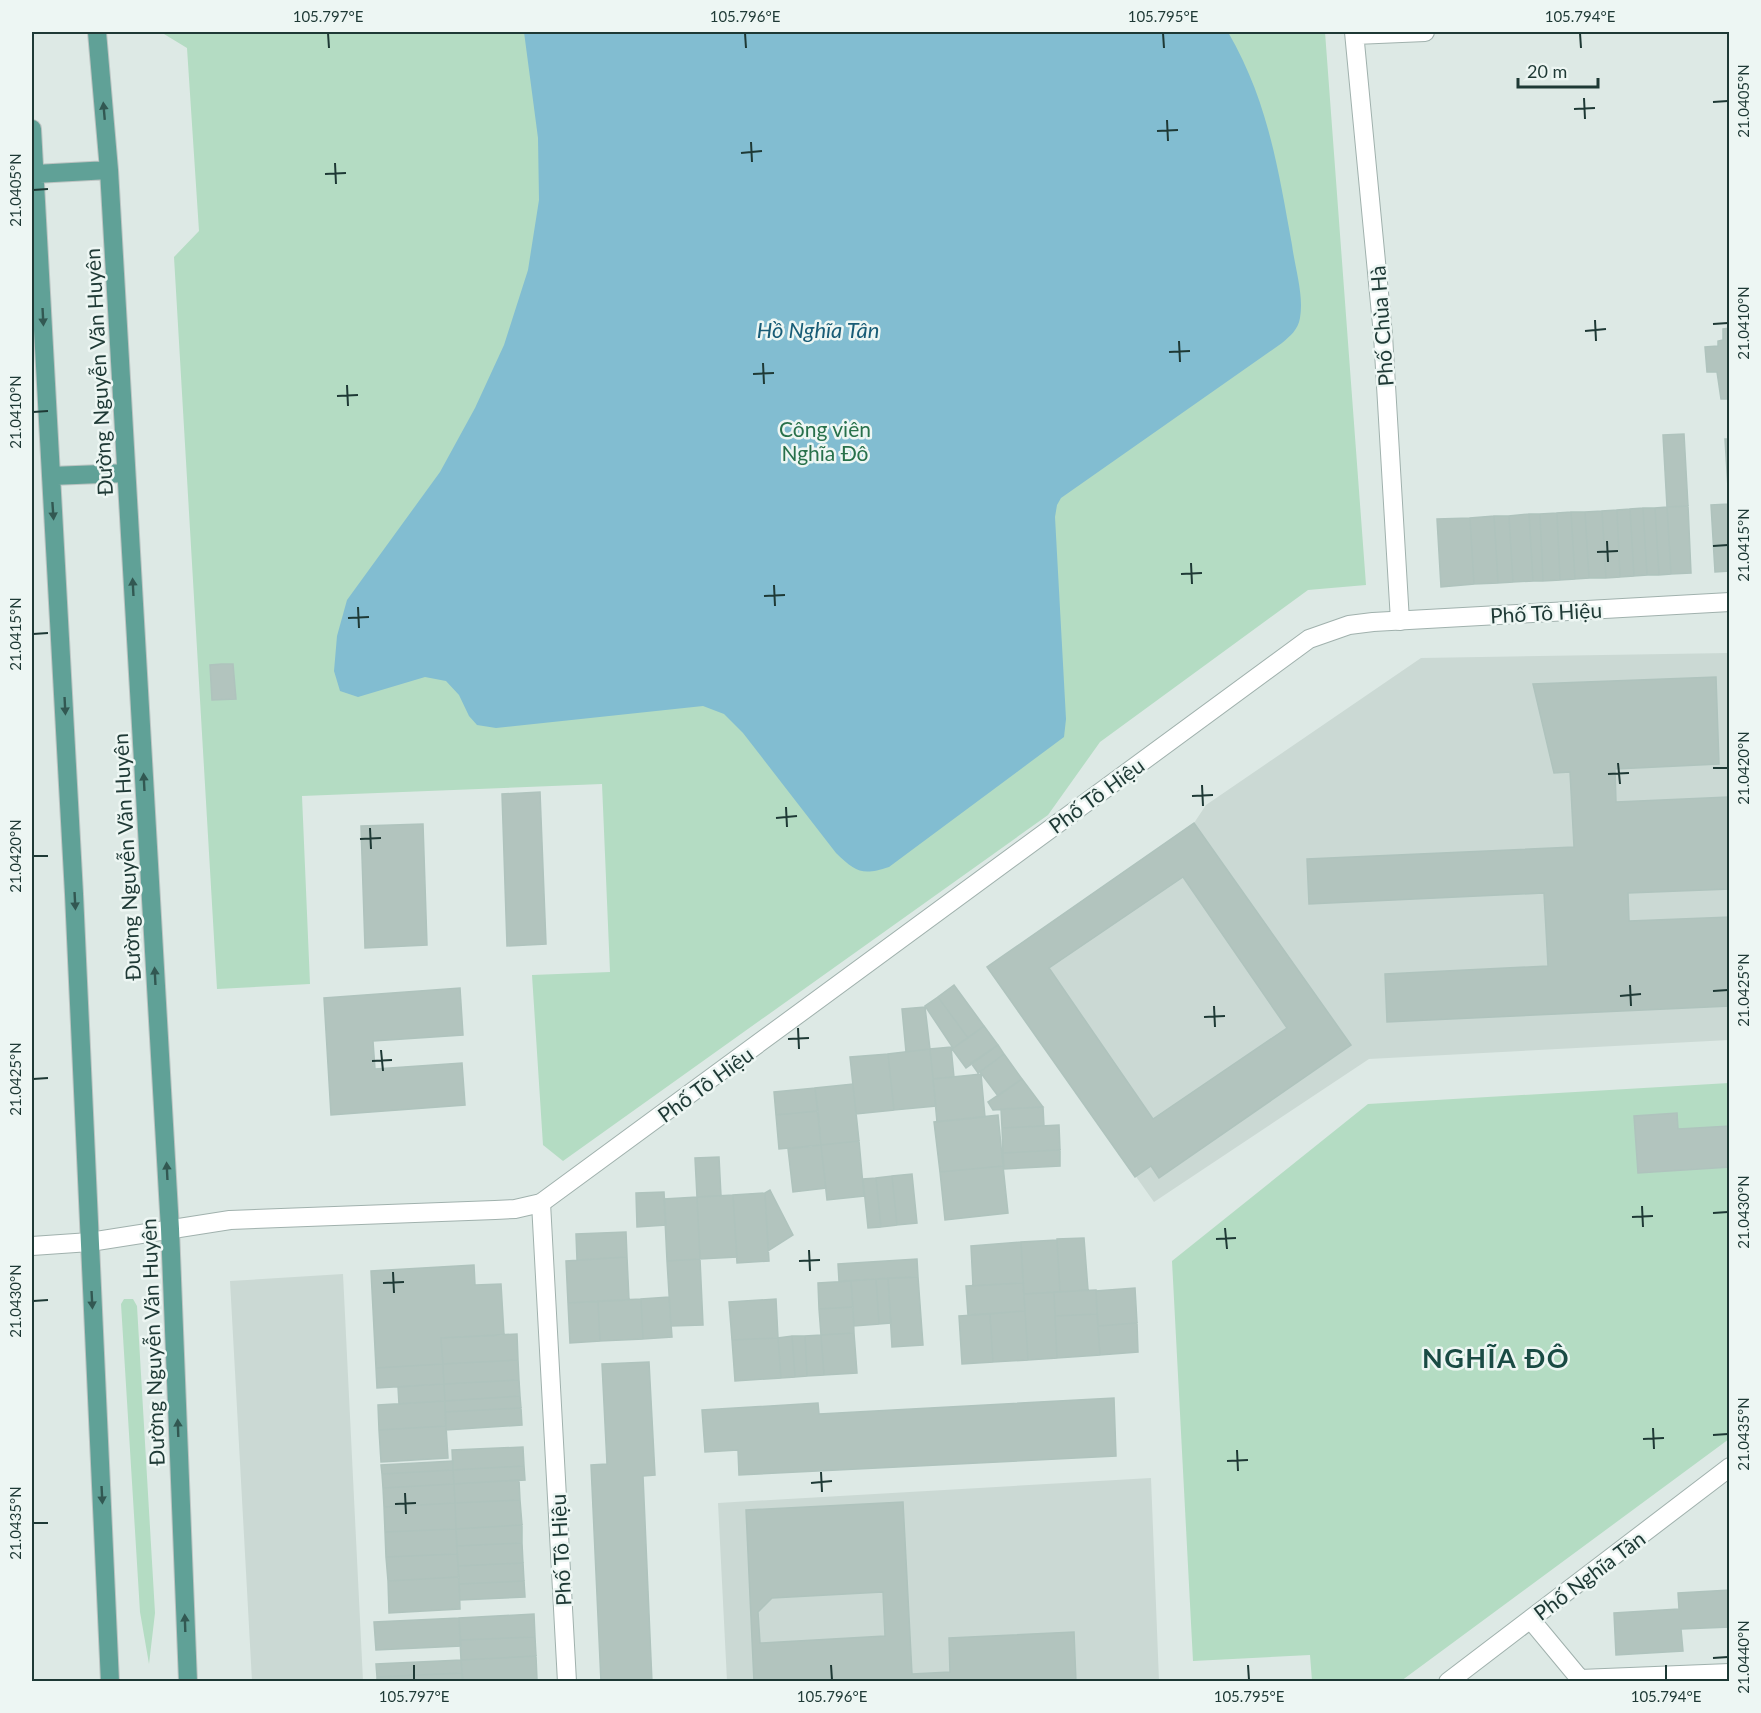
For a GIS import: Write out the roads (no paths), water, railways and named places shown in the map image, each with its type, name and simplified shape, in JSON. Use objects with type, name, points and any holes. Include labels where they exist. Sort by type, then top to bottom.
[{"type":"main road","name":"Đường Nguyễn Văn Huyên","points":[[97,32],[109,170],[170,1229],[188,1682]]},
{"type":"main road","points":[[32,129],[90,1201],[110,1682]]},
{"type":"main road","points":[[35,174],[109,170]]},
{"type":"main road","points":[[51,476],[126,473]]},
{"type":"street","points":[[1355,33],[1425,32]]},
{"type":"street","name":"Phố Chùa Hà","points":[[1355,33],[1383,335],[1400,621]]},
{"type":"street","name":"Phố Tô Hiệu","points":[[32,1246],[90,1242],[230,1221],[514,1209],[541,1203],[1309,639],[1349,625],[1730,602]]},
{"type":"street","name":"Phố Tô Hiệu","points":[[541,1203],[567,1682]]},
{"type":"street","name":"Phố Nghĩa Tân","points":[[1448,1682],[1730,1467]]},
{"type":"street","points":[[1531,1620],[1580,1680],[1730,1673]]},
{"type":"water","name":"Hồ Nghĩa Tân","points":[[524,32],[1228,32],[1242,58],[1262,109],[1276,162],[1300,291],[1301,309],[1297,326],[1282,343],[1061,498],[1055,517],[1066,719],[1064,737],[889,867],[866,872],[854,868],[836,853],[743,733],[724,714],[703,706],[496,728],[477,725],[469,716],[459,695],[446,681],[425,677],[358,697],[340,691],[334,671],[337,636],[347,600],[440,472],[475,408],[504,345],[528,270],[539,200],[538,138]]},
{"type":"district","name":"NGHĨA ĐÔ","points":[[1496,1357]]},
{"type":"park label","name":"Công viên Nghĩa Đô","points":[[825,440]]}]
